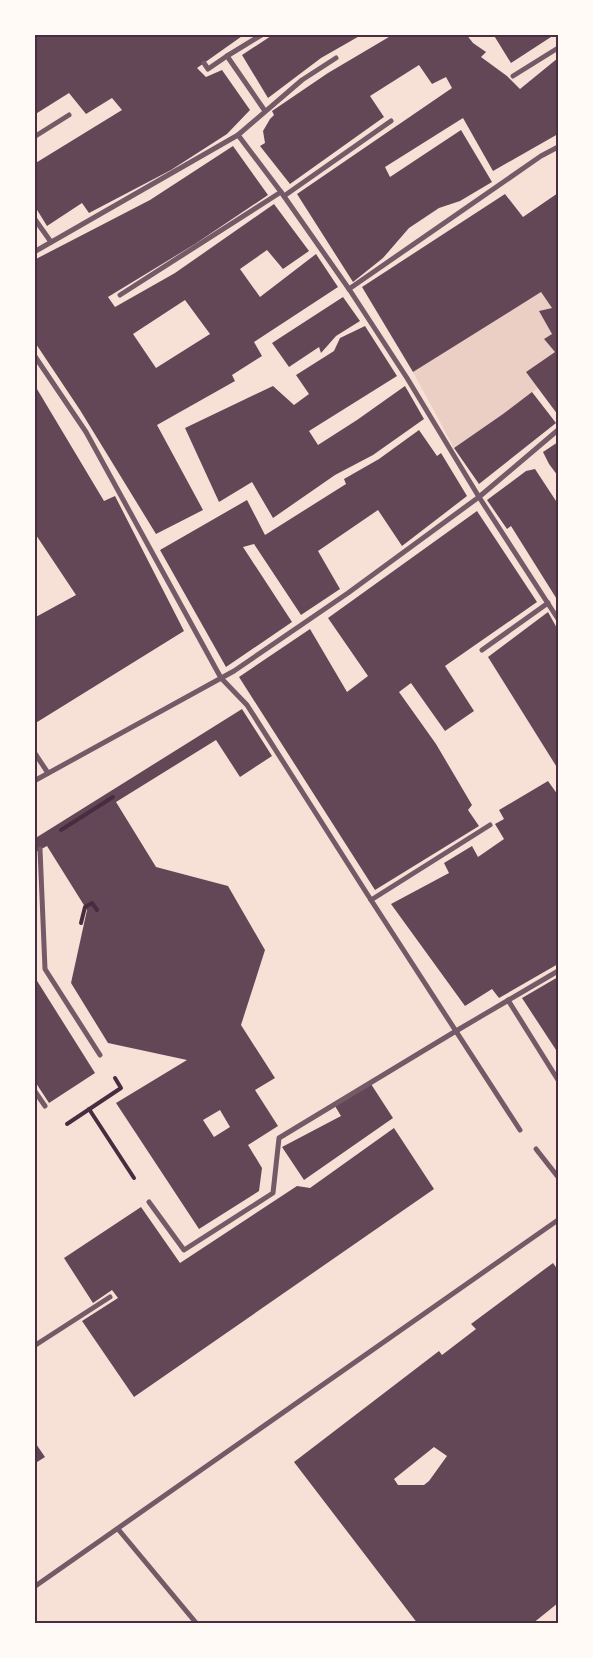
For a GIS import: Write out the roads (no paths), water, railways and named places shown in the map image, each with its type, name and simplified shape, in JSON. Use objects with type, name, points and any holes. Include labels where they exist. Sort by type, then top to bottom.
[{"type":"street","points":[[204,63],[207,69],[263,34]]},
{"type":"street","points":[[513,76],[558,48]]},
{"type":"street","points":[[227,56],[265,111]]},
{"type":"street","points":[[34,252],[238,135],[302,80],[336,58]]},
{"type":"street","points":[[34,137],[69,115]]},
{"type":"street","points":[[120,296],[283,194],[391,122]]},
{"type":"street","points":[[238,135],[283,194],[349,289],[558,619]]},
{"type":"street","points":[[349,289],[541,156],[558,147]]},
{"type":"street","points":[[34,218],[51,242]]},
{"type":"street","points":[[34,355],[86,432],[222,678],[247,705],[520,1130]]},
{"type":"street","points":[[34,782],[234,671],[348,593],[479,497],[558,430]]},
{"type":"street","points":[[482,650],[548,603]]},
{"type":"street","points":[[34,752],[48,773]]},
{"type":"street","points":[[371,900],[490,825]]},
{"type":"street","points":[[40,849],[45,969],[100,1055]]},
{"type":"street","points":[[149,1202],[184,1250],[273,1193],[279,1138],[558,971]]},
{"type":"street","points":[[508,1000],[558,1080]]},
{"type":"street","points":[[34,1090],[45,1106]]},
{"type":"street","points":[[536,1149],[558,1178]]},
{"type":"street","points":[[34,1587],[558,1220]]},
{"type":"street","points":[[36,1346],[110,1297]]},
{"type":"street","points":[[118,1529],[197,1623]]}]
